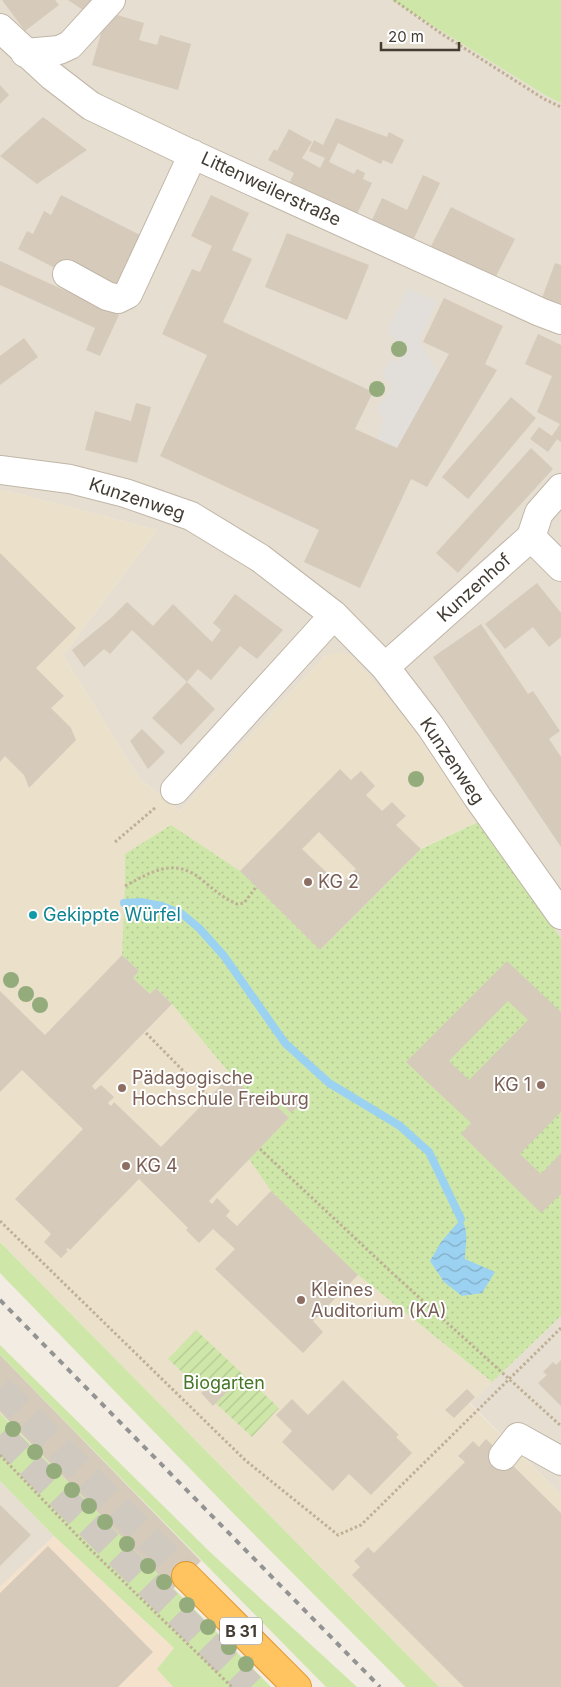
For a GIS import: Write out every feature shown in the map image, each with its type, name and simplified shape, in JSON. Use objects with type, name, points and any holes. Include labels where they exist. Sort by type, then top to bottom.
[{"type":"highway","name":"B 31","points":[[186,1576],[297,1687]]},
{"type":"street","points":[[25,53],[59,50],[70,46],[111,0]]},
{"type":"street","name":"Littenweilerstraße","points":[[0,28],[25,53],[91,106],[124,123],[561,320]]},
{"type":"street","points":[[67,274],[118,299],[128,294],[193,154]]},
{"type":"street","name":"Kunzenweg","points":[[0,470],[70,479],[125,493],[191,516],[260,558],[334,615],[385,667],[431,727],[478,798],[561,915]]},
{"type":"street","points":[[561,488],[538,513],[531,537],[561,567]]},
{"type":"street","name":"Kunzenhof","points":[[385,667],[531,537]]},
{"type":"street","points":[[175,790],[334,615]]},
{"type":"street","points":[[503,1456],[518,1437],[561,1461]]},
{"type":"path","points":[[394,0],[450,39],[544,99],[561,107]]},
{"type":"path","points":[[115,842],[175,790]]},
{"type":"path","points":[[126,886],[150,872],[176,867],[199,878],[221,895],[237,904],[244,903],[256,887]]},
{"type":"path","points":[[146,1033],[208,1096]]},
{"type":"path","points":[[260,1149],[390,1271],[561,1426]]},
{"type":"path","points":[[0,1221],[245,1460],[338,1535],[360,1525],[561,1328]]},
{"type":"path","points":[[0,1455],[90,1549],[232,1687]]},
{"type":"shaded area","points":[[0,0],[391,0],[561,103],[561,938],[405,718],[325,656],[180,811],[139,778],[63,655],[157,530],[8,491],[0,491]]},
{"type":"shaded area","points":[[407,288],[437,301],[420,341],[438,373],[397,448],[377,439],[384,421],[377,408],[392,387],[382,375],[390,359],[398,363],[405,348],[387,332]]},
{"type":"shaded area","name":"Pädagogische Hochschule Freiburg","points":[[0,491],[8,491],[157,530],[63,655],[139,778],[180,811],[325,656],[338,652],[351,655],[405,718],[478,822],[420,849],[320,950],[125,854],[125,886],[139,971],[133,977],[156,988],[172,1004],[231,1075],[265,1107],[272,1101],[289,1118],[358,1275],[492,1382],[470,1404],[561,1495],[561,1687],[439,1687],[0,1242]]},
{"type":"shaded area","points":[[561,1316],[561,1495],[470,1403]]},
{"type":"shaded area","points":[[0,1481],[54,1536],[0,1587]]},
{"type":"shaded area","points":[[54,1536],[174,1648],[157,1669],[173,1687],[0,1687],[0,1587]]},
{"type":"green space","points":[[391,0],[561,0],[561,103],[545,95]]},
{"type":"green space","points":[[478,822],[561,938],[561,1316],[492,1382],[358,1275],[271,1191],[249,1159],[289,1118],[272,1101],[265,1108],[231,1075],[172,1004],[156,988],[150,994],[133,978],[139,971],[122,955],[125,854],[171,825],[240,871],[320,950],[421,849]]},
{"type":"green space","points":[[0,1242],[439,1687],[406,1687],[232,1512],[0,1273]]},
{"type":"green space","name":"Biogarten","points":[[196,1330],[279,1408],[252,1437],[168,1359]]},
{"type":"green space","points":[[0,1345],[210,1552],[357,1687],[326,1687],[0,1355]]},
{"type":"green space","points":[[0,1413],[271,1687],[173,1687],[157,1669],[174,1648],[54,1536],[0,1481]]},
{"type":"water","points":[[461,1219],[466,1233],[465,1259],[495,1272],[482,1293],[462,1296],[444,1282],[430,1261],[441,1242]]},
{"type":"building","points":[[2,0],[55,0],[59,5],[25,31]]},
{"type":"building","points":[[68,0],[95,0],[86,12]]},
{"type":"building","points":[[107,12],[144,23],[139,40],[157,45],[160,35],[191,44],[178,90],[92,65]]},
{"type":"building","points":[[0,85],[9,95],[0,104]]},
{"type":"building","points":[[43,117],[87,150],[37,184],[0,156]]},
{"type":"building","points":[[336,118],[387,137],[389,132],[404,140],[392,164],[383,160],[381,164],[338,143],[329,162],[354,174],[357,169],[365,173],[363,179],[372,183],[355,218],[288,186],[294,173],[268,160],[274,149],[277,151],[289,129],[312,142],[302,158],[320,168],[325,158],[309,151],[314,140],[323,145]]},
{"type":"building","points":[[423,175],[440,183],[408,251],[367,231],[382,198],[407,210]]},
{"type":"building","points":[[61,195],[142,236],[117,287],[63,260],[59,270],[18,249],[27,231],[33,234],[44,211],[51,215]]},
{"type":"building","points":[[211,195],[249,213],[232,250],[252,259],[223,322],[373,392],[355,429],[397,448],[449,354],[423,342],[444,298],[503,326],[485,364],[497,370],[427,487],[411,479],[360,588],[304,562],[319,530],[160,456],[207,355],[162,334],[192,269],[200,272],[212,246],[191,236]]},
{"type":"building","points":[[451,207],[515,239],[494,280],[430,248]]},
{"type":"building","points":[[287,233],[369,265],[347,320],[265,287]]},
{"type":"building","points":[[0,261],[119,315],[100,356],[86,350],[95,328],[0,285]]},
{"type":"building","points":[[555,263],[561,265],[561,305],[542,298]]},
{"type":"building","points":[[538,334],[561,345],[561,442],[557,439],[548,452],[530,439],[539,427],[552,436],[560,424],[537,412],[552,376],[525,364]]},
{"type":"building","points":[[24,338],[38,357],[0,385],[0,356]]},
{"type":"building","points":[[511,397],[536,418],[468,499],[442,477]]},
{"type":"building","points":[[136,403],[151,407],[137,463],[85,450],[95,411],[131,421]]},
{"type":"building","points":[[531,448],[553,469],[458,573],[436,553]]},
{"type":"building","points":[[0,553],[76,628],[36,668],[64,696],[51,708],[71,728],[76,740],[29,788],[24,775],[5,756],[0,762]]},
{"type":"building","points":[[537,583],[561,613],[561,637],[549,647],[533,627],[505,649],[485,624]]},
{"type":"building","points":[[235,594],[283,630],[257,659],[240,646],[211,680],[198,669],[187,682],[132,630],[110,654],[104,649],[84,667],[72,650],[111,618],[127,602],[153,626],[173,604],[212,642],[221,630],[213,623]]},
{"type":"building","points":[[481,624],[528,694],[533,691],[560,731],[549,739],[561,757],[561,847],[433,657]]},
{"type":"building","points":[[187,682],[215,709],[181,745],[152,718]]},
{"type":"building","points":[[142,729],[165,752],[148,769],[130,741]]},
{"type":"building","points":[[340,769],[351,780],[361,771],[375,786],[366,795],[382,811],[392,802],[406,816],[396,825],[421,849],[320,950],[240,871]],"holes":[[[319,832],[356,869],[340,885],[302,849]]]},
{"type":"building","points":[[122,955],[139,971],[133,978],[150,994],[156,988],[172,1004],[92,1086],[95,1090],[101,1085],[114,1097],[108,1103],[111,1106],[114,1102],[161,1147],[231,1075],[265,1108],[272,1101],[289,1118],[209,1201],[212,1204],[217,1198],[230,1211],[226,1216],[237,1226],[271,1191],[358,1275],[313,1321],[323,1332],[303,1353],[215,1269],[235,1249],[213,1229],[199,1243],[186,1230],[188,1228],[139,1179],[70,1250],[68,1248],[66,1250],[68,1251],[61,1258],[44,1242],[51,1234],[15,1199],[83,1129],[22,1070],[0,1092],[0,991],[45,1035]]},
{"type":"building","points":[[507,961],[561,1012],[561,1112],[520,1154],[541,1174],[561,1153],[561,1194],[541,1213],[461,1134],[471,1123],[406,1062]],"holes":[[[508,1001],[528,1020],[469,1080],[449,1061]]]},
{"type":"building","points":[[291,1090],[302,1102],[291,1113],[279,1101]]},
{"type":"building","points":[[0,1355],[201,1561],[173,1589],[0,1412]]},
{"type":"building","points":[[561,1360],[561,1406],[538,1383],[547,1375],[543,1372],[553,1362],[556,1365]]},
{"type":"building","points":[[216,1379],[228,1391],[213,1406],[201,1393]]},
{"type":"building","points":[[343,1380],[399,1435],[396,1437],[412,1453],[371,1495],[349,1474],[333,1491],[282,1442],[292,1431],[276,1415],[292,1399],[308,1415]]},
{"type":"building","points":[[467,1389],[475,1397],[454,1418],[445,1410]]},
{"type":"building","points":[[486,1439],[561,1513],[561,1687],[464,1687],[352,1575],[360,1567],[354,1561],[368,1547],[374,1553],[465,1462],[458,1456],[473,1441],[479,1447]]},
{"type":"building","points":[[0,1505],[31,1535],[0,1566]]},
{"type":"building","points":[[48,1546],[153,1652],[118,1687],[0,1687],[0,1593]]},
{"type":"waterway","points":[[124,903],[141,902],[162,906],[182,914],[199,928],[224,956],[285,1043],[329,1083],[400,1126],[429,1152],[461,1219]]},
{"type":"tunnel","points":[[0,1389],[186,1576]]},
{"type":"tunnel","points":[[0,1435],[251,1687]]},
{"type":"railway","points":[[0,1300],[380,1687]]},
{"type":"place","name":"KG 2","points":[[308,882]]},
{"type":"place","name":"Gekippte Würfel","points":[[33,915]]},
{"type":"place","name":"KG 1","points":[[541,1085]]},
{"type":"place","name":"Pädagogische Hochschule Freiburg","points":[[122,1088]]},
{"type":"place","name":"KG 4","points":[[126,1166]]},
{"type":"place","name":"Kleines Auditorium (KA)","points":[[301,1300]]}]
